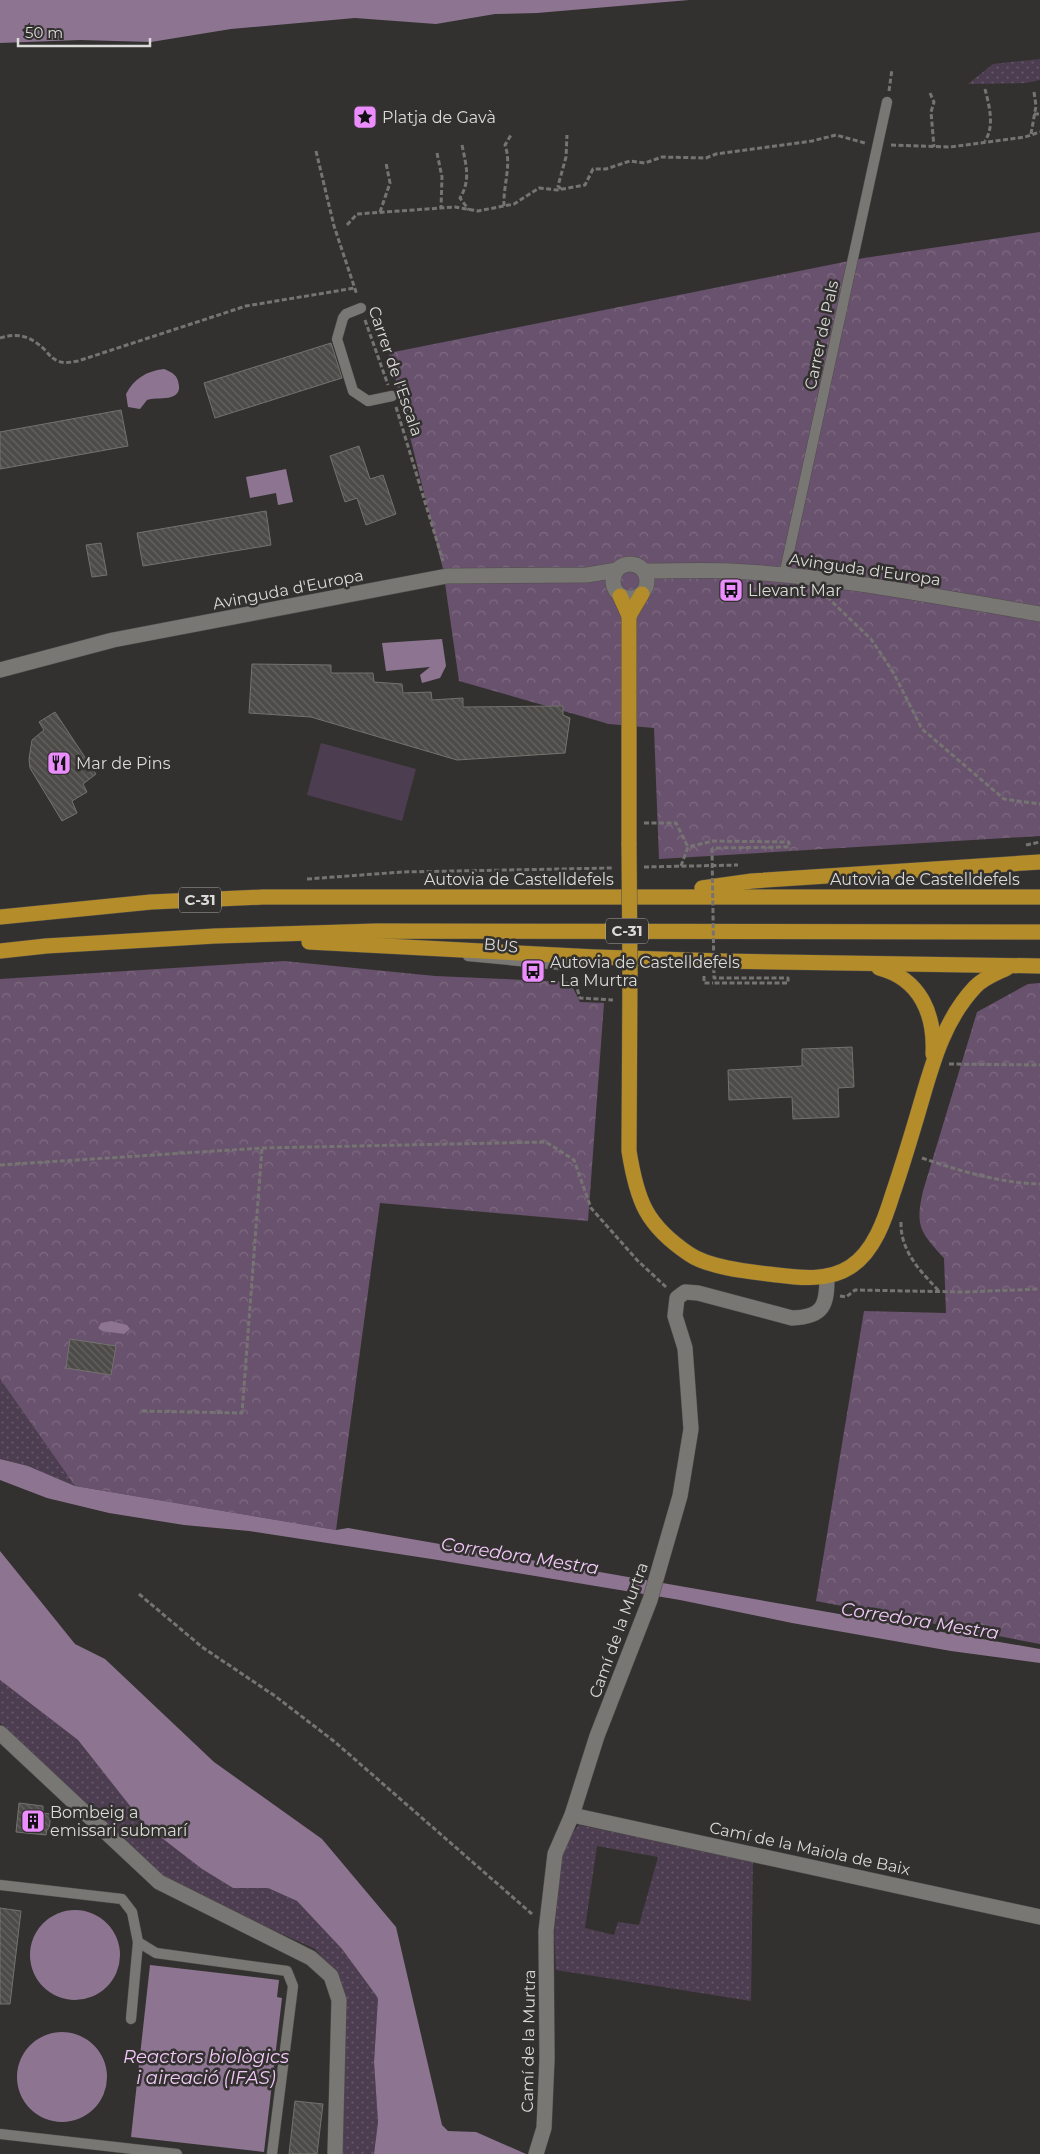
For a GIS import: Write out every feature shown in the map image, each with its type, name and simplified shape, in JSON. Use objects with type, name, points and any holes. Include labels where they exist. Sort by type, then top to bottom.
[{"type":"highway","points":[[616,591],[629,616],[629,1151],[633,1177],[641,1204],[654,1226],[673,1244],[692,1257],[722,1267],[801,1278],[827,1276],[850,1267],[862,1257],[879,1231],[890,1205],[932,1064],[949,1023],[959,1006],[976,985],[1011,966]]},
{"type":"highway","points":[[629,616],[644,592]]},
{"type":"highway","points":[[651,896],[752,881],[1040,862]]},
{"type":"highway","name":"Autovia de Castelldefels","points":[[0,917],[151,902],[262,897],[1040,897]]},
{"type":"highway","name":"C-31","points":[[0,951],[46,946],[215,936],[377,931],[1040,932]]},
{"type":"highway","points":[[215,936],[596,957],[858,964],[1040,966]]},
{"type":"highway","points":[[858,964],[882,969],[897,975],[917,989],[929,1012],[933,1028],[932,1064]]},
{"type":"street","points":[[627,564],[633,564],[644,571],[647,579],[644,592],[632,599],[616,591],[613,575],[617,570],[627,564]]},
{"type":"street","name":"Avinguda d'Europa","points":[[0,670],[113,640],[447,576],[586,575],[617,570]]},
{"type":"street","name":"Avinguda d'Europa","points":[[644,571],[730,571],[784,575],[936,596],[1040,614]]},
{"type":"street","name":"Avinguda d'Europa","points":[[644,592],[660,580],[684,571]]},
{"type":"street","name":"Avinguda d'Europa","points":[[586,575],[616,591]]},
{"type":"street","points":[[677,1298],[685,1292],[698,1293],[792,1318],[808,1317],[819,1310],[826,1301],[827,1276]]},
{"type":"street","name":"Camí de la Murtra","points":[[536,2154],[544,2128],[547,1924],[555,1854],[572,1815],[597,1736],[650,1600],[680,1496],[691,1429],[685,1348],[675,1316],[677,1298]]},
{"type":"street","points":[[0,1733],[159,1882],[311,1958],[331,1976],[339,2000],[335,2154]]},
{"type":"street","name":"Camí de la Maiola de Baix","points":[[572,1815],[1040,1917]]},
{"type":"lane","name":"Carrer de Pals","points":[[784,575],[887,102]]},
{"type":"lane","points":[[361,308],[346,314],[337,339],[353,391],[368,401],[392,396]]},
{"type":"lane","points":[[0,1885],[122,1899],[132,1912],[138,1942],[131,2019]]},
{"type":"lane","points":[[138,1942],[156,1953],[287,1971],[293,1986],[272,2154]]},
{"type":"lane","points":[[0,2134],[113,2150],[177,2154]]},
{"type":"path","points":[[887,102],[892,69]]},
{"type":"path","points":[[985,90],[991,109],[988,136],[985,142]]},
{"type":"path","points":[[1031,134],[1034,114],[1034,92]]},
{"type":"path","points":[[930,93],[934,102],[932,112],[934,147]]},
{"type":"path","points":[[1034,114],[1040,114]]},
{"type":"path","points":[[347,225],[357,214],[455,206],[470,211],[514,204],[539,188],[561,189],[585,185],[593,169],[606,169],[630,161],[645,163],[662,157],[706,158],[716,154],[812,141],[836,135],[878,147],[893,145],[950,147],[1040,132]]},
{"type":"path","points":[[504,206],[503,192],[508,160],[505,145],[511,135]]},
{"type":"path","points":[[561,189],[558,186],[566,157],[567,136]]},
{"type":"path","points":[[462,146],[468,170],[468,184],[460,198],[470,211]]},
{"type":"path","name":"Carrer de l'Escala","points":[[316,151],[334,226],[392,396],[447,576]]},
{"type":"path","points":[[436,153],[442,177],[441,208]]},
{"type":"path","points":[[380,212],[390,182],[386,163]]},
{"type":"path","points":[[0,338],[11,334],[24,336],[35,340],[52,359],[59,362],[78,361],[161,332],[246,306],[355,288]]},
{"type":"path","points":[[829,580],[825,595],[871,639],[893,672],[922,729],[1004,799],[1040,804]]},
{"type":"path","points":[[644,822],[676,823],[688,847],[681,866]]},
{"type":"path","points":[[688,847],[713,841],[789,842],[790,847],[712,848],[714,978],[788,978],[788,983],[713,983]]},
{"type":"path","points":[[704,973],[788,976]]},
{"type":"path","points":[[573,974],[580,998],[613,1000]]},
{"type":"path","points":[[613,1010],[614,992]]},
{"type":"path","points":[[948,1064],[1040,1065]]},
{"type":"path","points":[[0,1165],[262,1148],[546,1142],[574,1160],[591,1208],[637,1260],[677,1298]]},
{"type":"path","points":[[142,1411],[242,1413],[262,1148]]},
{"type":"path","points":[[918,1156],[955,1169],[992,1178],[1040,1184]]},
{"type":"path","points":[[901,1213],[901,1229],[908,1252],[918,1269],[940,1292]]},
{"type":"path","points":[[840,1296],[846,1297],[856,1290],[940,1292],[1040,1289]]},
{"type":"path","points":[[139,1594],[202,1647],[276,1696],[334,1742],[521,1904],[547,1924]]},
{"type":"shaded area","points":[[1040,59],[1040,80],[1026,83],[968,84],[993,64]]},
{"type":"shaded area","points":[[321,743],[416,769],[402,821],[307,795]]},
{"type":"shaded area","points":[[0,1379],[75,1486],[28,1466],[0,1459]]},
{"type":"shaded area","points":[[0,1680],[78,1740],[145,1825],[202,1869],[233,1888],[268,1888],[297,1901],[342,1949],[378,1998],[374,2062],[378,2122],[374,2154],[340,2154],[339,1977],[315,1949],[164,1880],[0,1723]]},
{"type":"shaded area","points":[[579,1825],[753,1860],[751,2001],[556,1970],[554,1934],[563,1844]],"holes":[[[597,1846],[658,1857],[639,1925],[618,1922],[614,1935],[585,1928]]]},
{"type":"green space","points":[[1040,232],[1040,836],[659,859],[654,728],[609,724],[459,681],[443,569],[389,353],[864,258]]},
{"type":"green space","points":[[284,961],[435,976],[570,982],[580,1002],[604,1003],[588,1221],[380,1203],[336,1530],[75,1486],[0,1379],[0,979]]},
{"type":"green space","points":[[1040,983],[1040,1644],[816,1601],[864,1311],[946,1313],[944,1258],[929,1241],[921,1228],[920,1213],[923,1191],[977,1012],[1028,984]]},
{"type":"water","points":[[0,0],[689,0],[537,13],[495,14],[436,24],[355,18],[231,29],[151,42],[80,40],[0,43]]},
{"type":"water","points":[[164,369],[176,377],[179,388],[177,393],[168,398],[147,400],[140,409],[128,407],[126,394],[133,384],[146,374]]},
{"type":"water","points":[[286,469],[293,502],[278,505],[276,493],[250,498],[246,477]]},
{"type":"water","points":[[442,639],[446,666],[440,678],[422,683],[420,675],[430,667],[386,671],[382,643]]},
{"type":"water","points":[[111,1321],[127,1325],[130,1329],[124,1334],[102,1331],[98,1328],[101,1323]]},
{"type":"water","points":[[0,1459],[28,1466],[75,1486],[336,1530],[348,1528],[1040,1649],[1040,1663],[951,1651],[792,1623],[680,1600],[438,1560],[249,1531],[184,1525],[109,1513],[47,1498],[0,1480]]},
{"type":"water","points":[[0,1551],[75,1644],[105,1659],[214,1762],[322,1839],[396,1927],[442,2125],[448,2131],[476,2132],[526,2154],[374,2154],[378,2122],[374,2062],[378,1998],[342,1949],[297,1901],[268,1888],[233,1888],[202,1869],[145,1825],[78,1740],[0,1680]]},
{"type":"water","points":[[66,1910],[84,1910],[100,1917],[113,1930],[120,1946],[120,1964],[113,1980],[100,1993],[84,2000],[66,2000],[50,1993],[37,1980],[30,1964],[30,1946],[37,1930],[50,1917]]},
{"type":"water","name":"Reactors biològics i aireació (IFAS)","points":[[150,1965],[279,1980],[277,1997],[282,1998],[264,2152],[131,2137]]},
{"type":"water","points":[[53,2032],[71,2032],[87,2039],[100,2052],[107,2068],[107,2086],[100,2102],[87,2115],[71,2122],[53,2122],[37,2115],[24,2102],[17,2086],[17,2068],[24,2052],[37,2039]]},
{"type":"building","points":[[331,343],[342,378],[215,418],[204,383]]},
{"type":"building","points":[[121,410],[128,446],[0,469],[0,432]]},
{"type":"building","points":[[359,446],[370,479],[383,475],[396,514],[366,525],[357,498],[345,502],[330,456]]},
{"type":"building","points":[[266,511],[271,545],[143,566],[137,533]]},
{"type":"building","points":[[101,543],[107,575],[92,577],[86,545]]},
{"type":"building","points":[[252,664],[331,665],[331,673],[373,673],[374,682],[402,684],[403,693],[431,692],[432,700],[463,698],[463,707],[563,706],[563,715],[570,718],[565,753],[457,760],[311,717],[249,713]]},
{"type":"building","name":"Mar de Pins","points":[[55,712],[96,774],[83,784],[87,792],[72,801],[77,813],[62,821],[30,768],[29,759],[32,740],[44,730],[39,722]]},
{"type":"building","points":[[852,1047],[854,1087],[838,1088],[839,1117],[793,1119],[792,1097],[729,1100],[728,1070],[802,1066],[802,1049]]},
{"type":"building","points":[[70,1339],[116,1346],[111,1375],[66,1368]]},
{"type":"building","name":"Bombeig a emissari submarí","points":[[19,1803],[43,1806],[43,1813],[51,1814],[49,1829],[47,1829],[46,1835],[16,1832]]},
{"type":"building","points":[[0,1908],[21,1911],[10,2004],[0,2004]]},
{"type":"building","points":[[295,2101],[323,2104],[317,2154],[289,2154]]},
{"type":"place","name":"Platja de Gavà","points":[[365,117]]},
{"type":"place","name":"Llevant Mar","points":[[731,590]]},
{"type":"place","name":"Mar de Pins","points":[[59,763]]},
{"type":"place","name":"Autovia de Castelldefels - La Murtra","points":[[533,971]]},
{"type":"place","name":"Bombeig a emissari submarí","points":[[33,1821]]},
{"type":"water label","name":"Corredora Mestra","points":[[520,1556]]},
{"type":"water label","name":"Corredora Mestra","points":[[920,1621]]}]
